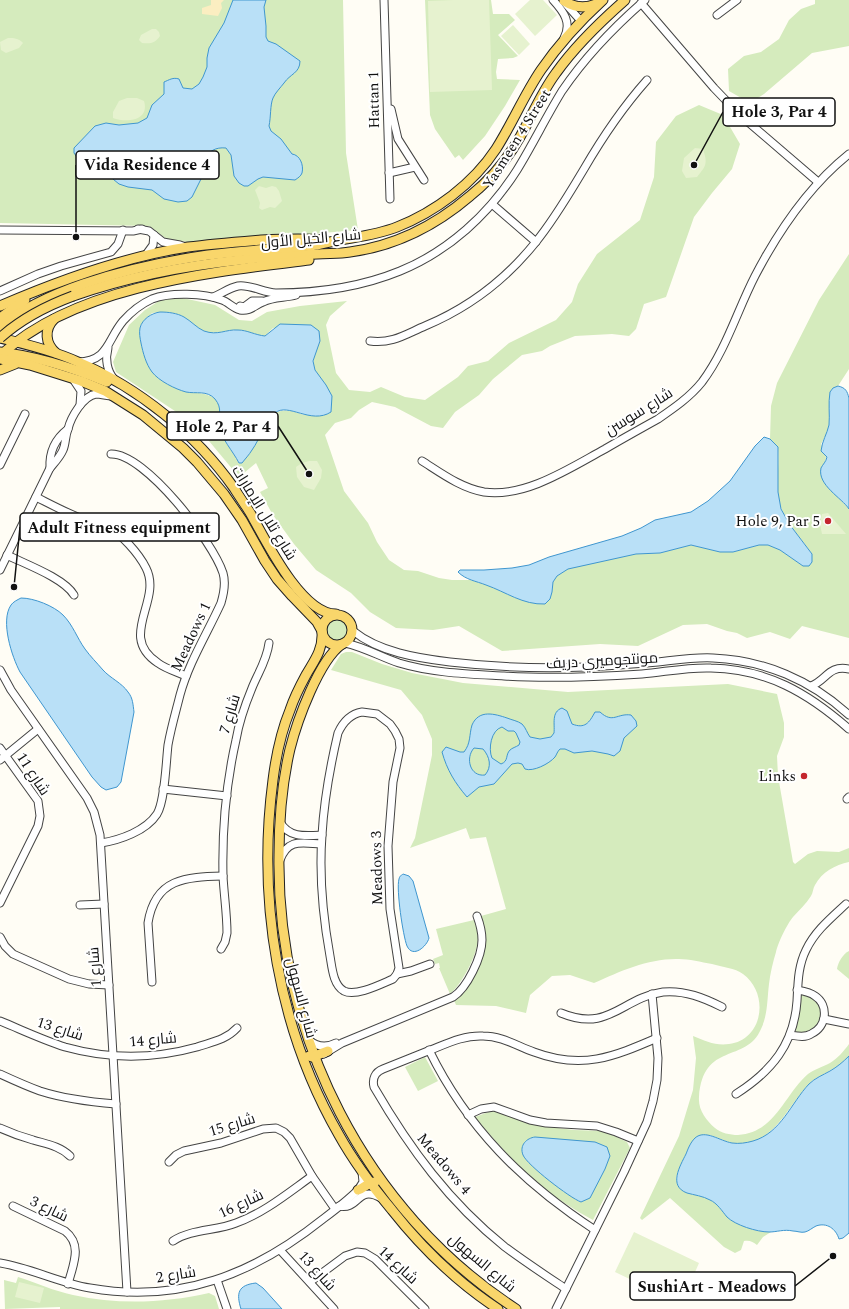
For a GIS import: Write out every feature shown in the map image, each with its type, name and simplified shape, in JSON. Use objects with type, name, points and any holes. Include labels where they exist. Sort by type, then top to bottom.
[{"type":"main road","points":[[563,0],[573,6],[583,7],[593,5],[603,0]]},
{"type":"main road","name":"شارع الخيل الأول","points":[[0,328],[19,313],[36,304],[126,271],[209,255],[317,245],[372,235],[397,227],[426,212],[443,202],[479,170],[495,150],[535,80],[563,41],[603,0]]},
{"type":"main road","name":"شارع الخيل الأول","points":[[0,338],[24,320],[57,302],[71,292],[189,266],[318,253],[337,253],[374,247],[401,240],[451,212],[490,178],[520,138],[543,94],[563,64],[587,36],[625,0]]},
{"type":"main road","points":[[563,64],[566,52],[582,34],[583,27],[581,21]]},
{"type":"main road","points":[[0,306],[91,271],[145,256],[186,248],[231,242],[307,238],[334,241]]},
{"type":"main road","points":[[125,387],[114,385],[58,364],[15,359],[7,355],[6,358],[2,355],[16,342],[33,330],[57,317],[104,299],[150,286],[210,274],[319,258],[337,253]]},
{"type":"main road","points":[[0,318],[17,305],[47,287]]},
{"type":"main road","points":[[57,317],[49,326],[47,338],[50,347],[57,354]]},
{"type":"main road","name":"شارع تلال الإمارات","points":[[0,338],[57,354],[78,362],[116,381],[164,414],[206,455],[220,471],[245,505],[273,556],[294,584],[320,610],[325,613],[336,614]]},
{"type":"main road","points":[[0,370],[15,359]]},
{"type":"main road","name":"شارع تلال الإمارات","points":[[15,359],[105,391],[143,415],[197,462],[215,482],[239,515],[277,579],[318,622],[322,632]]},
{"type":"main road","points":[[336,614],[348,618],[351,622],[353,631],[350,638],[344,644],[338,645],[330,643],[324,637],[322,632],[325,620],[336,614]]},
{"type":"main road","name":"شارع السهول","points":[[322,632],[320,649],[297,693],[284,728],[274,774],[269,822],[268,867],[271,920],[276,958],[283,992],[302,1054],[324,1107],[362,1172],[382,1199],[430,1253],[459,1280],[498,1309]]},
{"type":"main road","name":"شارع السهول","points":[[344,644],[334,650],[328,658],[307,699],[299,718],[284,778],[278,866],[282,928],[299,1013],[314,1056],[335,1104],[358,1145],[385,1185],[414,1221],[460,1266],[494,1294],[516,1309]]},
{"type":"main road","points":[[290,1017],[306,1054],[314,1056],[328,1051]]},
{"type":"main road","points":[[357,1193],[370,1183],[375,1182],[379,1184],[414,1221]]},
{"type":"street","name":"Hattan 1","points":[[384,0],[390,199]]},
{"type":"street","points":[[553,0],[564,12],[567,20],[567,31],[563,41]]},
{"type":"street","points":[[563,0],[581,21]]},
{"type":"street","points":[[717,15],[737,0]]},
{"type":"street","points":[[643,2],[689,60],[724,99],[765,138],[818,182]]},
{"type":"street","name":"Yasmeen 4 Street","points":[[301,293],[348,287],[371,281],[400,271],[429,257],[455,240],[492,204],[517,170],[551,110],[576,72],[606,37],[643,2]]},
{"type":"street","points":[[370,341],[390,342],[442,319],[463,307],[502,278],[536,242],[559,210],[615,120],[647,80]]},
{"type":"street","points":[[388,95],[396,134],[400,144],[424,180]]},
{"type":"street","points":[[388,145],[400,144]]},
{"type":"street","name":"شارع سوسن","points":[[422,460],[451,479],[467,487],[484,492],[501,493],[519,490],[552,477],[658,419],[674,408],[701,382],[712,367],[722,350],[743,301],[784,227],[818,182],[849,154]]},
{"type":"street","points":[[389,173],[415,167]]},
{"type":"street","points":[[492,204],[536,242]]},
{"type":"street","points":[[0,230],[124,230],[133,228],[149,231],[163,242],[180,245],[186,248]]},
{"type":"street","points":[[0,291],[38,274],[111,252],[118,244],[124,230]]},
{"type":"street","points":[[145,256],[154,245],[154,235]]},
{"type":"street","points":[[213,297],[237,286],[271,292],[301,293]]},
{"type":"street","points":[[252,305],[253,288]]},
{"type":"street","points":[[78,362],[85,362],[97,358],[110,344],[122,322],[142,305],[153,299],[166,295],[179,294],[213,297],[227,302],[240,310],[263,301],[293,296],[301,293]]},
{"type":"street","points":[[110,344],[107,364],[109,371],[116,381]]},
{"type":"street","points":[[0,570],[50,468],[53,446],[68,429],[80,405],[81,391],[73,379]]},
{"type":"street","points":[[80,405],[92,396],[100,394],[113,397]]},
{"type":"street","points":[[0,465],[25,414]]},
{"type":"street","name":"Meadows 1","points":[[101,843],[125,837],[150,822],[160,808],[171,733],[186,676],[221,603],[224,593],[223,575],[216,558],[198,529],[170,494],[148,474],[128,459],[118,454],[111,454]]},
{"type":"street","points":[[36,497],[82,519],[110,528],[126,542],[142,562],[150,578],[150,596],[141,623],[141,639],[144,646],[153,659],[159,664],[186,676]]},
{"type":"street","points":[[7,555],[61,582],[70,589],[74,595]]},
{"type":"street","name":"مونتجوميري دريف","points":[[353,631],[363,638],[386,648],[416,657],[432,660],[505,666],[585,667],[711,658],[734,660],[756,664],[784,673],[824,694],[849,715]]},
{"type":"street","name":"شارع 7","points":[[221,949],[225,942],[227,933],[223,876],[227,796],[233,753],[239,726],[250,694],[266,658],[269,643]]},
{"type":"street","name":"مونتجوميري دريف","points":[[344,644],[358,646],[415,667],[431,670],[490,675],[585,677],[643,674],[690,669],[711,668],[732,670],[773,680],[799,692],[829,711],[849,729]]},
{"type":"street","points":[[811,686],[833,669],[849,669]]},
{"type":"street","name":"شارع 1","points":[[0,670],[11,690],[87,798],[96,820],[101,843],[127,1292]]},
{"type":"street","points":[[824,677],[822,684],[824,694]]},
{"type":"street","name":"Meadows 3","points":[[370,712],[376,714],[390,724],[395,731],[399,739],[400,748],[393,782],[388,846],[388,893],[398,965],[397,974],[393,979],[358,992],[348,993],[337,984],[332,964],[326,932],[323,898],[322,836],[328,778],[340,729],[348,718],[355,713],[370,712]]},
{"type":"street","points":[[2,757],[38,729]]},
{"type":"street","name":"شارع 11","points":[[0,748],[2,757],[38,801],[40,816],[38,826],[0,903]]},
{"type":"street","points":[[163,789],[227,796]]},
{"type":"street","points":[[280,822],[285,830],[295,835],[322,836]]},
{"type":"street","points":[[295,835],[295,843]]},
{"type":"street","points":[[278,866],[287,847],[295,843],[321,844]]},
{"type":"street","points":[[152,982],[148,923],[156,899],[168,886],[183,879],[223,876]]},
{"type":"street","points":[[80,905],[104,904]]},
{"type":"street","points":[[736,1094],[762,1075],[774,1063],[783,1050],[790,1035],[795,1013],[801,963],[812,939],[821,928],[846,904]]},
{"type":"street","points":[[319,1067],[322,1056],[342,1043],[453,997],[460,991],[478,958],[482,947],[482,935],[477,916]]},
{"type":"street","points":[[1,940],[9,950],[18,957],[69,979],[89,984],[109,985]]},
{"type":"street","points":[[397,974],[430,964]]},
{"type":"street","points":[[790,1035],[811,1035],[822,1025],[824,1019],[825,1012],[820,1000],[810,993],[797,990]]},
{"type":"street","points":[[561,1014],[574,1019],[595,1020],[606,1017],[639,999],[652,994],[664,992],[688,993],[699,996],[722,1007]]},
{"type":"street","points":[[556,1308],[638,1141],[653,1101],[657,1080],[658,1058],[652,994]]},
{"type":"street","points":[[824,1019],[849,1024]]},
{"type":"street","name":"شارع 13","points":[[0,1021],[65,1047],[114,1054]]},
{"type":"street","name":"شارع 14","points":[[114,1054],[148,1056],[183,1051],[224,1039],[237,1028]]},
{"type":"street","name":"Meadows 4","points":[[566,1289],[506,1247],[467,1212],[440,1184],[420,1159],[393,1120],[374,1087],[373,1080],[379,1070],[462,1038],[484,1036],[506,1039],[533,1052],[548,1057],[582,1061],[599,1060],[615,1056],[657,1038]]},
{"type":"street","points":[[309,1040],[312,1043],[321,1046],[342,1043]]},
{"type":"street","points":[[429,1050],[448,1086],[468,1115],[499,1153],[525,1178],[553,1201],[595,1230]]},
{"type":"street","points":[[0,1074],[28,1087],[51,1094],[87,1102],[116,1104]]},
{"type":"street","points":[[468,1115],[481,1109],[494,1107],[530,1120],[546,1123],[602,1127],[638,1141]]},
{"type":"street","points":[[0,1128],[20,1136],[58,1147],[70,1156]]},
{"type":"street","name":"شارع 15","points":[[169,1162],[176,1155],[184,1151],[218,1144],[262,1129],[271,1128],[280,1130],[290,1138],[312,1176],[338,1207]]},
{"type":"street","points":[[338,1207],[348,1206],[357,1193],[363,1182],[362,1172]]},
{"type":"street","name":"شارع 16","points":[[174,1241],[186,1234],[222,1228],[249,1218],[270,1206],[312,1176]]},
{"type":"street","points":[[357,1193],[371,1194],[382,1199]]},
{"type":"street","name":"شارع 2","points":[[0,1263],[24,1268],[68,1284],[104,1290],[127,1292],[172,1290],[217,1280],[248,1268],[303,1235],[338,1207],[348,1194],[357,1193]]},
{"type":"street","name":"شارع 3","points":[[13,1206],[61,1229],[71,1237],[75,1244],[76,1252],[68,1284]]},
{"type":"street","name":"شارع 13","points":[[280,1250],[334,1309]]},
{"type":"street","name":"شارع 14","points":[[310,1282],[345,1256],[357,1252],[365,1253],[375,1259],[425,1309]]},
{"type":"street","points":[[217,1280],[227,1309]]},
{"type":"green space","points":[[0,0],[343,0],[346,153],[358,230],[192,244],[183,241],[168,240],[149,226],[0,223]]},
{"type":"green space","points":[[425,0],[491,0],[493,14],[509,14],[515,20],[498,35],[518,56],[513,58],[498,59],[496,72],[497,79],[520,80],[485,136],[463,160],[459,155],[455,158],[435,129],[430,115]]},
{"type":"green space","points":[[489,0],[492,90],[430,92],[428,1]]},
{"type":"green space","points":[[530,0],[543,0],[557,15],[535,36],[515,14]]},
{"type":"green space","points":[[815,0],[849,0],[849,46],[812,53],[764,94],[750,103],[729,91],[728,69],[744,56],[761,52],[779,39],[789,20],[801,9],[815,4]]},
{"type":"green space","points":[[513,25],[530,44],[519,55],[501,36]]},
{"type":"green space","points":[[152,29],[156,29],[160,36],[152,42],[142,43],[139,40],[141,35]]},
{"type":"green space","points":[[8,38],[19,40],[23,43],[19,48],[6,53],[1,50],[0,42]]},
{"type":"green space","points":[[127,98],[137,98],[144,101],[144,113],[136,119],[130,120],[118,120],[113,118],[113,112],[119,101]]},
{"type":"green space","points":[[699,105],[723,115],[740,144],[732,169],[694,217],[666,297],[644,304],[636,329],[629,336],[612,334],[575,336],[550,346],[542,351],[522,355],[493,379],[479,395],[455,412],[443,428],[431,426],[395,407],[372,402],[359,410],[351,418],[335,423],[325,435],[344,491],[368,523],[377,542],[389,560],[404,570],[418,571],[439,578],[452,580],[470,580],[485,584],[518,599],[552,592],[553,582],[557,576],[568,568],[636,554],[660,553],[691,545],[720,552],[733,552],[759,545],[768,545],[780,550],[803,566],[812,554],[788,522],[780,503],[778,495],[778,447],[770,439],[771,406],[777,383],[819,300],[849,254],[849,369],[838,386],[833,388],[830,392],[829,425],[827,433],[821,444],[826,459],[821,468],[825,483],[849,509],[849,638],[802,626],[790,639],[770,632],[747,638],[737,633],[707,624],[683,625],[638,646],[600,644],[502,651],[459,626],[433,630],[396,628],[370,612],[351,593],[316,570],[294,544],[273,515],[260,492],[268,488],[256,463],[239,477],[209,441],[187,419],[116,372],[113,362],[129,325],[145,310],[162,299],[178,297],[215,305],[239,320],[252,321],[267,312],[300,306],[347,301],[330,316],[326,325],[336,373],[349,390],[370,392],[381,387],[405,397],[425,400],[458,377],[468,366],[488,361],[509,343],[556,320],[572,302],[578,284],[597,254],[640,220],[654,177],[656,142],[676,116]],"holes":[[[152,313],[172,313],[181,316],[201,330],[214,333],[238,330],[265,336],[273,328],[311,325],[320,341],[314,355],[315,368],[320,378],[304,415],[286,410],[275,413],[239,463],[221,433],[221,411],[217,401],[208,395],[186,392],[140,326]]]},
{"type":"green space","points":[[695,148],[703,149],[706,162],[697,177],[686,178],[682,171],[684,158]]},
{"type":"green space","points":[[259,186],[266,188],[272,186],[276,187],[282,201],[275,208],[270,207],[262,210],[259,208],[260,203],[255,190]]},
{"type":"green space","points":[[309,461],[317,461],[322,470],[321,478],[314,490],[304,487],[297,477],[296,467]]},
{"type":"green space","name":"Hole 9, Par 5","points":[[828,513],[846,534],[822,534],[820,524],[822,514]]},
{"type":"green space","points":[[338,618],[347,621],[350,630],[347,639],[338,642],[329,639],[326,630],[329,621]]},
{"type":"green space","points":[[352,652],[382,664],[412,673],[463,683],[568,692],[728,684],[777,694],[784,723],[784,737],[777,756],[778,776],[793,862],[795,864],[808,854],[817,851],[839,852],[849,848],[849,862],[834,867],[821,876],[814,886],[812,895],[788,924],[774,960],[769,980],[766,1012],[761,1029],[754,1040],[746,1047],[716,1060],[708,1068],[702,1079],[699,1097],[701,1110],[709,1122],[720,1131],[735,1135],[751,1133],[761,1128],[778,1112],[808,1074],[833,1061],[849,1044],[849,1056],[837,1066],[811,1082],[802,1091],[778,1123],[759,1139],[746,1143],[732,1143],[709,1135],[690,1144],[676,1178],[685,1192],[711,1200],[735,1222],[752,1229],[771,1232],[763,1237],[757,1245],[744,1241],[741,1250],[735,1253],[724,1247],[670,1198],[642,1220],[640,1218],[679,1136],[693,1090],[696,1058],[693,1036],[711,1043],[729,1044],[740,1041],[749,1034],[759,1015],[757,993],[752,983],[743,974],[732,969],[691,960],[668,959],[635,966],[594,983],[570,975],[552,976],[530,995],[526,1013],[496,1006],[456,1005],[454,1000],[467,988],[483,954],[486,936],[481,916],[506,909],[486,837],[470,839],[466,828],[410,848],[415,838],[432,755],[432,739],[422,715],[401,690],[331,670],[341,654]]},
{"type":"green space","points":[[474,920],[478,936],[475,952],[464,976],[450,994],[439,968],[439,963],[435,964],[433,959],[443,955],[436,929]]},
{"type":"green space","points":[[849,951],[849,979],[837,969],[841,958]]},
{"type":"green space","points":[[802,995],[811,998],[817,1003],[820,1009],[820,1016],[818,1023],[813,1028],[806,1032],[796,1032],[795,1029],[800,996]]},
{"type":"green space","points":[[425,1057],[438,1081],[418,1091],[405,1067]]},
{"type":"green space","points":[[494,1110],[517,1119],[542,1126],[574,1130],[604,1131],[627,1142],[630,1148],[593,1220],[553,1195],[529,1175],[506,1153],[475,1117]]},
{"type":"green space","points":[[634,1232],[699,1263],[692,1279],[685,1276],[679,1288],[663,1295],[615,1272]]},
{"type":"green space","points":[[18,1277],[66,1293],[107,1300],[141,1302],[158,1301],[209,1293],[215,1296],[219,1309],[60,1309],[60,1307],[5,1309],[4,1280],[16,1283]]},
{"type":"green space","points":[[19,1282],[44,1288],[40,1303],[15,1297]]},
{"type":"sand","points":[[211,0],[224,0],[221,3],[222,8],[218,16],[202,14],[202,8],[211,5]]},
{"type":"water","points":[[233,0],[266,0],[264,7],[266,37],[268,41],[276,44],[300,61],[297,71],[286,80],[273,98],[269,126],[271,131],[281,139],[292,154],[297,156],[301,161],[302,173],[300,176],[295,180],[263,177],[248,186],[244,186],[239,183],[234,176],[231,155],[226,148],[219,148],[210,152],[203,159],[202,177],[192,197],[187,201],[178,202],[164,199],[152,190],[128,187],[119,184],[96,165],[87,164],[79,160],[74,153],[74,148],[95,126],[106,123],[119,125],[138,123],[147,118],[152,105],[164,94],[164,82],[177,78],[179,79],[183,88],[192,89],[199,84],[207,67],[209,48],[224,23]]},
{"type":"water","points":[[160,312],[172,313],[181,316],[201,330],[214,333],[238,330],[265,336],[280,324],[311,325],[319,331],[320,341],[313,361],[315,370],[332,396],[331,412],[316,416],[280,410],[268,421],[250,454],[242,463],[239,463],[220,430],[220,409],[215,399],[205,393],[186,392],[172,387],[155,375],[148,366],[142,347],[140,328],[148,317]]},
{"type":"water","points":[[838,386],[846,390],[849,398],[849,509],[826,486],[821,474],[821,468],[827,457],[821,451],[829,425],[830,392],[833,388]]},
{"type":"water","points":[[764,437],[770,439],[778,447],[778,492],[781,509],[790,525],[812,554],[812,562],[809,566],[803,566],[780,550],[768,545],[759,545],[733,552],[720,552],[691,545],[660,553],[636,554],[568,569],[557,576],[553,582],[550,599],[545,604],[537,604],[515,598],[468,579],[458,572],[460,570],[512,568],[529,565],[549,557],[622,536],[655,520],[691,512],[708,501],[730,481],[755,446]]},
{"type":"water","points":[[21,598],[32,599],[44,603],[63,615],[70,623],[82,645],[89,654],[106,673],[130,694],[134,712],[121,782],[117,787],[106,790],[101,787],[92,777],[20,672],[8,639],[7,620],[11,605]]},
{"type":"water","points":[[562,708],[567,711],[572,724],[580,726],[589,722],[595,712],[600,712],[612,718],[631,715],[636,721],[637,726],[624,738],[620,751],[614,756],[592,751],[574,753],[565,749],[560,749],[552,760],[545,765],[536,768],[528,770],[525,769],[522,764],[512,764],[494,784],[479,787],[467,797],[455,781],[446,765],[442,752],[446,747],[464,752],[468,745],[472,725],[475,720],[488,714],[497,715],[522,724],[530,737],[540,739],[551,737],[554,733],[555,715]],"holes":[[[502,727],[508,731],[514,731],[520,742],[519,745],[510,750],[506,760],[501,764],[492,758],[490,750],[491,740],[495,732]],[[474,748],[483,749],[487,755],[489,769],[485,775],[476,773],[470,766],[471,752]]]},
{"type":"water","points":[[403,874],[409,876],[413,881],[429,938],[420,950],[416,951],[410,950],[405,941],[399,902],[398,884],[400,877]]},
{"type":"water","points":[[849,1056],[849,1233],[843,1238],[839,1239],[838,1235],[833,1229],[824,1225],[816,1226],[804,1232],[787,1230],[764,1232],[746,1228],[727,1217],[713,1201],[681,1190],[678,1186],[677,1175],[689,1146],[695,1138],[708,1135],[727,1142],[742,1143],[750,1142],[763,1137],[785,1117],[809,1084],[816,1078],[835,1068]]},
{"type":"water","points":[[535,1137],[595,1142],[607,1147],[610,1156],[590,1198],[581,1202],[549,1181],[526,1160],[522,1151],[523,1145],[527,1140]]},
{"type":"water","points":[[256,1283],[263,1288],[282,1309],[241,1309],[239,1298],[240,1291],[245,1286]]},
{"type":"place","name":"Hole 3, Par 4","points":[[694,165]]},
{"type":"place","name":"Vida Residence 4","points":[[76,237]]},
{"type":"place","name":"Hole 2, Par 4","points":[[309,474]]},
{"type":"place","name":"Hole 9, Par 5","points":[[828,521]]},
{"type":"place","name":"Adult Fitness equipment","points":[[14,587]]},
{"type":"place","name":"Links","points":[[804,776]]},
{"type":"place","name":"SushiArt - Meadows","points":[[833,1256]]}]
